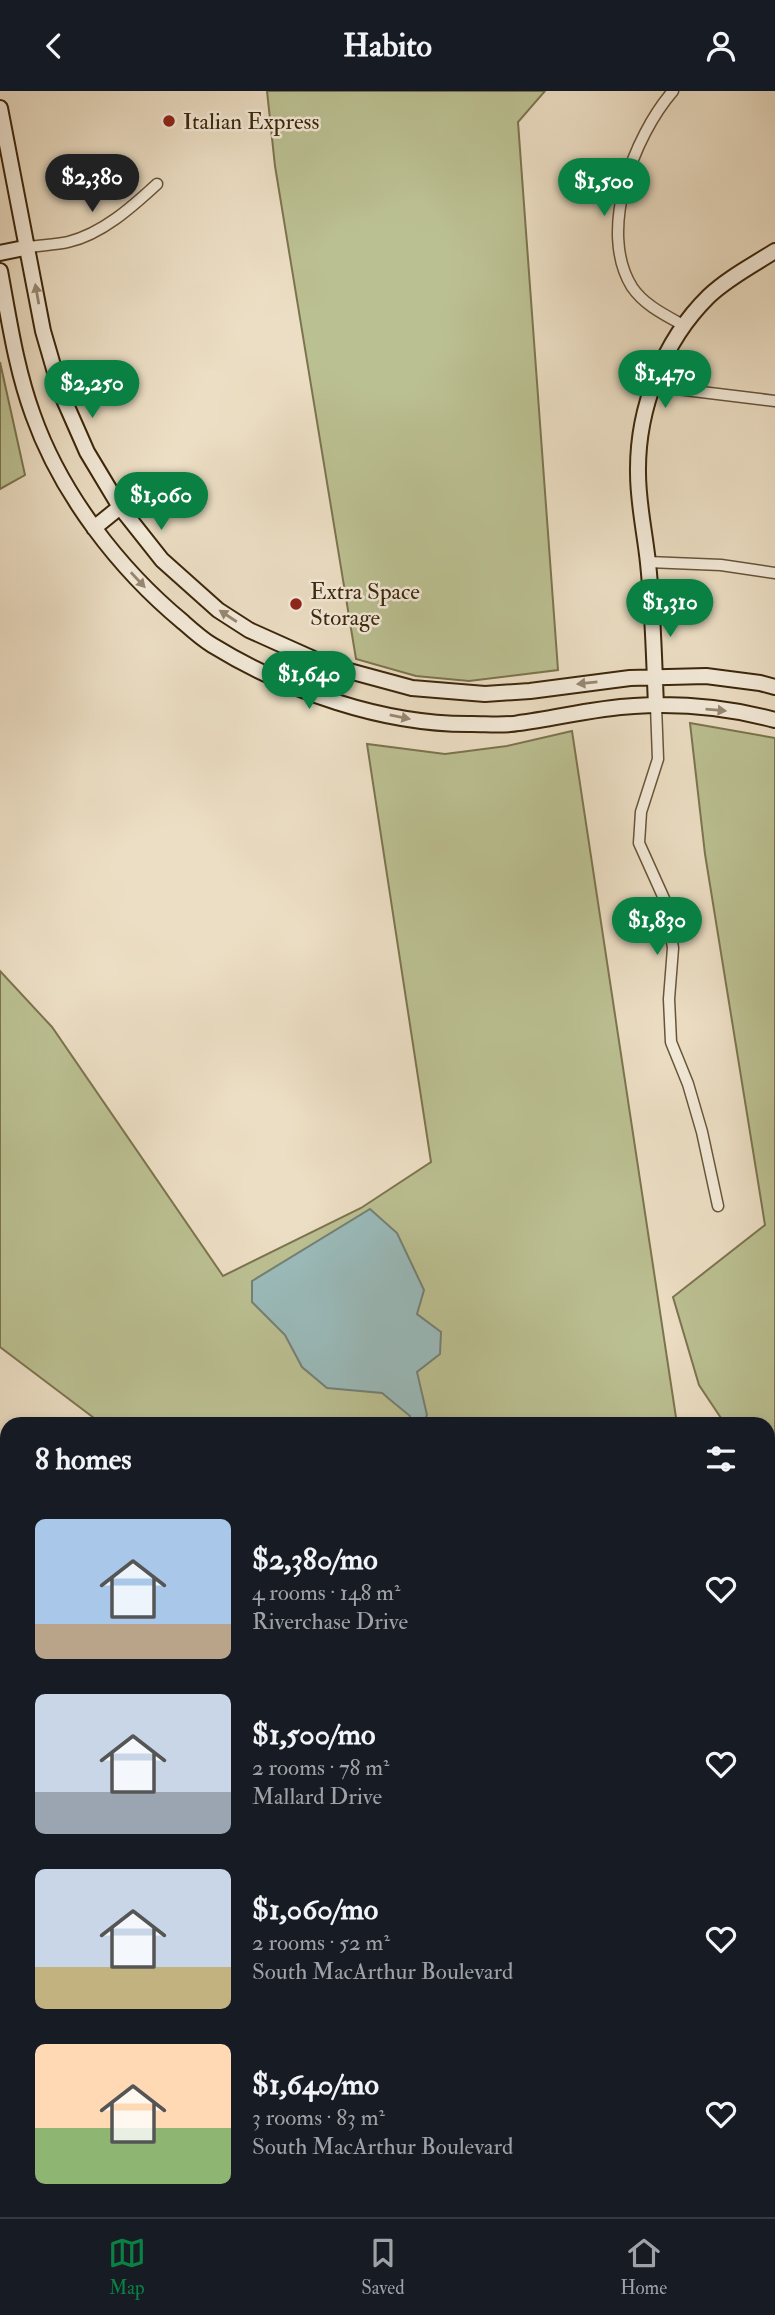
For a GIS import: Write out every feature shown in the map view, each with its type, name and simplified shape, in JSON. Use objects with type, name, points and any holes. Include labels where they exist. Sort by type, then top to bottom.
[{"type":"main road","points":[[0,108],[29,247],[43,331],[61,393],[87,452],[120,507],[162,560],[218,610],[249,630],[327,665],[412,688],[485,694],[655,677],[706,676],[775,687]]},
{"type":"main road","points":[[0,253],[29,247]]},
{"type":"main road","points":[[656,706],[648,562],[638,472],[640,439],[652,386],[683,325],[710,295],[775,251]]},
{"type":"main road","points":[[0,271],[17,362],[33,417],[56,464],[94,528],[155,599],[210,644],[325,699],[422,721],[467,725],[516,724],[632,706],[747,712],[775,720]]},
{"type":"main road","points":[[94,528],[120,507]]},
{"type":"street","points":[[673,91],[643,136],[626,174],[620,217],[620,251],[632,286],[653,309],[683,325]]},
{"type":"street","points":[[29,247],[68,242],[86,236],[123,214],[157,184]]},
{"type":"street","points":[[652,386],[775,401]]},
{"type":"street","points":[[648,562],[721,565],[775,573]]},
{"type":"street","points":[[656,706],[658,759],[641,812],[639,843],[666,903],[673,948],[671,1042],[688,1084],[702,1132],[718,1206]]},
{"type":"green space","points":[[267,91],[545,91],[518,122],[558,670],[469,681],[416,676],[356,659],[275,166]]},
{"type":"green space","points":[[0,362],[25,475],[0,489]]},
{"type":"green space","points":[[690,723],[775,738],[775,1417],[720,1417],[699,1385],[673,1297],[765,1225],[705,854]]},
{"type":"green space","points":[[572,731],[676,1417],[93,1417],[0,1347],[0,971],[52,1027],[223,1276],[361,1208],[431,1162],[367,744],[445,754],[507,746]]},
{"type":"water","points":[[370,1209],[397,1233],[424,1290],[417,1314],[441,1332],[440,1354],[417,1372],[426,1417],[410,1417],[382,1393],[327,1388],[302,1367],[285,1335],[252,1302],[252,1281]]},
{"type":"place","name":"Italian Express","points":[[169,121]]},
{"type":"place","name":"Extra Space Storage","points":[[296,604]]}]
